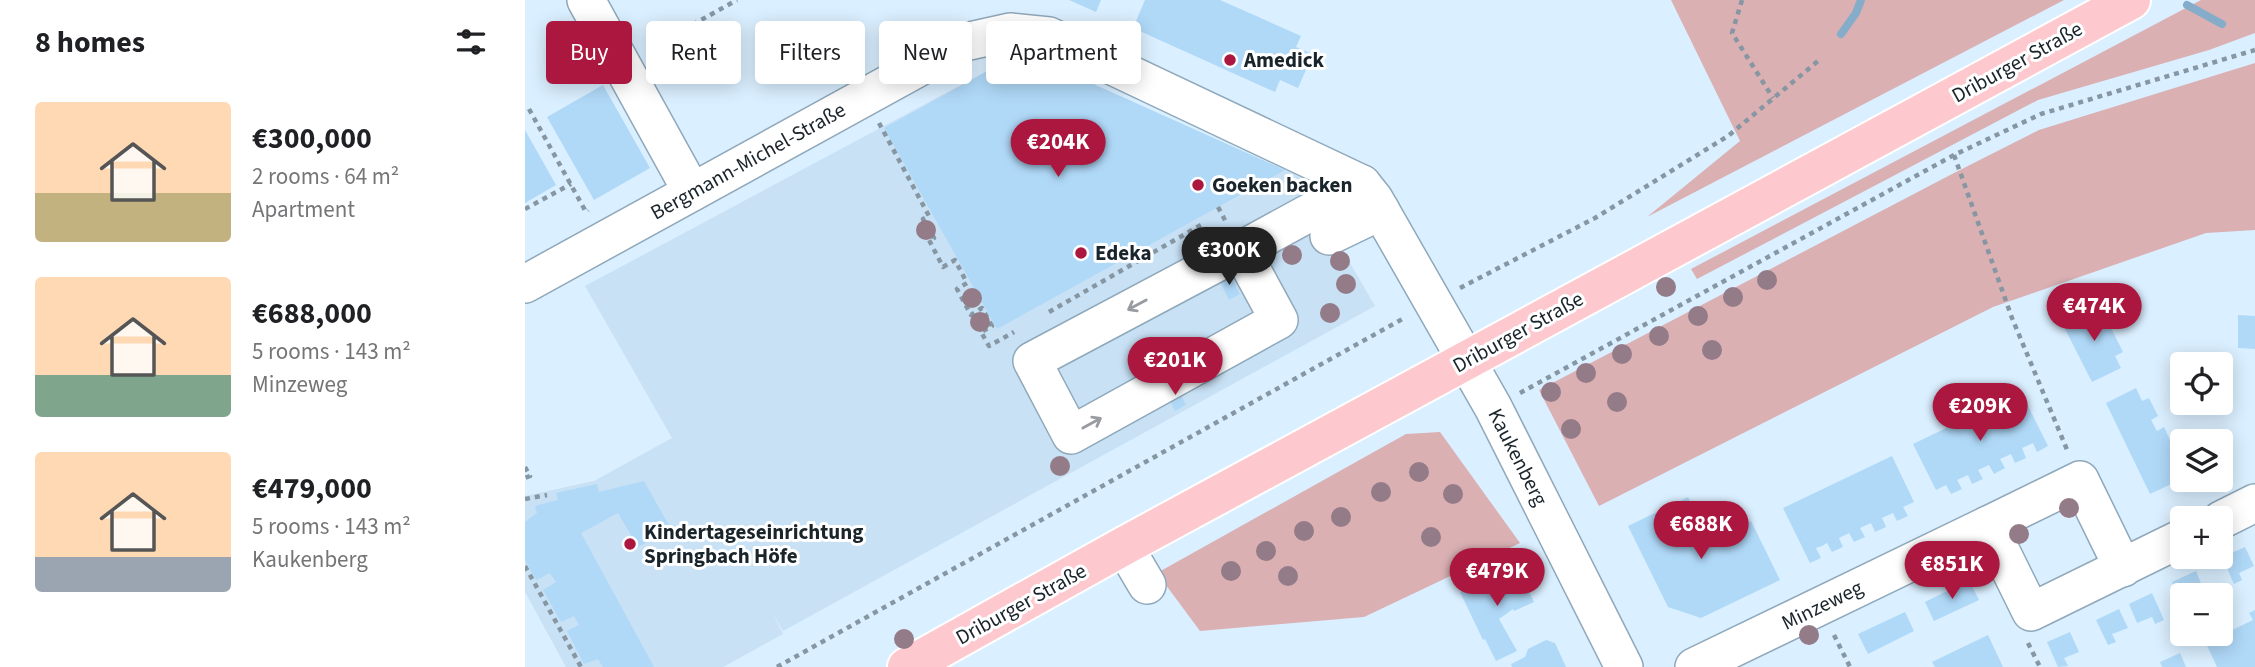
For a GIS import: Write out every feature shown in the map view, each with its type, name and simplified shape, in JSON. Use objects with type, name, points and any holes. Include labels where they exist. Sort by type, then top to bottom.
[{"type":"main road","name":"Driburger Straße","points":[[907,667],[2131,0]]},
{"type":"street","points":[[586,0],[598,21]]},
{"type":"street","name":"Bergmann-Michel-Straße","points":[[525,284],[965,42],[1010,33],[1049,36],[1371,197]]},
{"type":"street","points":[[632,83],[692,192]]},
{"type":"street","points":[[1371,197],[1467,360]]},
{"type":"street","points":[[1329,236],[1371,197]]},
{"type":"street","points":[[1233,236],[1279,320],[1071,435],[1032,361],[1233,236],[1371,197]]},
{"type":"street","name":"Kaukenberg","points":[[1467,360],[1624,667]]},
{"type":"street","points":[[2080,480],[2123,568]]},
{"type":"street","name":"Minzeweg","points":[[1694,667],[2080,480]]},
{"type":"street","points":[[2233,514],[2255,503]]},
{"type":"street","points":[[1988,525],[2031,612],[2170,544]]},
{"type":"street","points":[[1124,547],[1147,585]]},
{"type":"path","points":[[632,59],[737,0]]},
{"type":"path","points":[[1742,0],[1731,33],[1773,98]]},
{"type":"path","points":[[1493,407],[1954,155],[2041,114],[2255,50]]},
{"type":"path","points":[[777,667],[1432,303],[1595,218],[1728,136],[1818,61]]},
{"type":"path","points":[[865,97],[929,216],[923,219],[934,238],[929,240],[943,267],[955,260],[967,283],[957,289],[971,315],[982,308],[992,326],[981,332],[989,346],[1002,339]]},
{"type":"path","points":[[529,109],[586,212]]},
{"type":"path","points":[[1954,155],[2012,318],[2080,480]]},
{"type":"path","points":[[525,209],[571,184]]},
{"type":"path","points":[[1040,318],[1201,225],[1207,231],[1233,236]]},
{"type":"path","points":[[525,467],[530,476],[525,478]]},
{"type":"path","points":[[525,499],[547,495]]},
{"type":"path","points":[[525,566],[581,667]]},
{"type":"shaded area","points":[[1671,0],[2064,0],[1647,217],[1740,141]]},
{"type":"shaded area","points":[[2201,0],[2255,0],[2255,33],[2209,50],[2038,100],[1697,279],[1691,269]]},
{"type":"shaded area","points":[[2255,63],[2255,230],[2206,233],[1993,307],[1599,506],[1539,390],[2039,130]]},
{"type":"shaded area","points":[[986,71],[986,84],[1093,84],[1300,177],[1375,306],[783,631],[773,614],[783,634],[723,667],[566,667],[525,592],[525,496],[594,481],[672,438],[585,286],[962,84],[972,84],[972,79]]},
{"type":"shaded area","points":[[1440,432],[1520,543],[1364,617],[1200,631],[1157,573],[1406,434]]},
{"type":"building","points":[[1069,0],[1101,0],[1096,12]]},
{"type":"building","points":[[1145,0],[1220,0],[1301,36],[1296,47],[1313,54],[1298,88],[1280,80],[1275,92],[1141,32],[1141,21],[1136,21]]},
{"type":"building","points":[[986,72],[986,84],[1093,84],[1285,170],[997,329],[884,128],[964,84],[972,84],[972,80]]},
{"type":"building","points":[[603,85],[650,168],[594,200],[547,117]]},
{"type":"building","points":[[525,130],[556,185],[525,203]]},
{"type":"building","points":[[1229,273],[1240,294],[1229,300],[1219,279]]},
{"type":"building","points":[[2092,306],[2098,319],[2105,316],[2123,352],[2115,356],[2121,368],[2092,382],[2061,321]]},
{"type":"building","points":[[2238,315],[2255,316],[2255,349],[2238,348]]},
{"type":"building","points":[[1175,384],[1186,405],[1175,411],[1164,389]]},
{"type":"building","points":[[2136,388],[2142,401],[2149,398],[2158,416],[2151,420],[2157,431],[2164,427],[2170,440],[2170,485],[2150,494],[2106,403]]},
{"type":"building","points":[[2021,392],[2048,446],[2037,452],[2033,443],[2022,448],[2026,458],[2015,463],[2011,454],[2000,459],[2005,468],[1994,474],[1989,465],[1978,470],[1983,479],[1972,484],[1968,475],[1957,480],[1962,489],[1951,494],[1946,485],[1936,490],[1913,444]]},
{"type":"building","points":[[1892,456],[1914,502],[1903,507],[1908,516],[1897,521],[1893,513],[1886,516],[1882,518],[1886,527],[1875,532],[1871,523],[1860,528],[1865,537],[1854,542],[1849,533],[1839,538],[1843,547],[1832,552],[1827,543],[1816,548],[1821,558],[1810,563],[1783,508]]},
{"type":"building","points":[[644,481],[671,529],[638,547],[618,513],[581,533],[654,667],[603,667],[598,659],[584,664],[567,631],[579,625],[574,616],[561,622],[543,590],[556,582],[550,573],[536,580],[525,560],[525,522],[537,513],[535,506],[558,500],[556,493],[597,484],[599,492]]},
{"type":"building","points":[[1688,497],[1709,540],[1751,521],[1780,580],[1701,618],[1668,607],[1628,526]]},
{"type":"building","points":[[2245,547],[2254,566],[2239,573],[2242,580],[2234,584],[2227,569],[2233,569],[2233,552]]},
{"type":"building","points":[[1516,565],[1534,602],[1514,611],[1513,609],[1499,619],[1517,651],[1496,661],[1460,592]]},
{"type":"building","points":[[2196,571],[2201,583],[2172,583]]},
{"type":"building","points":[[1969,580],[1979,600],[1934,621],[1925,602]]},
{"type":"building","points":[[2152,593],[2164,620],[2155,624],[2152,617],[2137,623],[2129,604]]},
{"type":"building","points":[[2119,609],[2128,628],[2112,634],[2116,642],[2108,645],[2096,620]]},
{"type":"building","points":[[2255,610],[2255,667],[2217,667],[2207,646],[2233,646],[2233,630],[2253,620],[2249,613]]},
{"type":"building","points":[[1905,612],[1914,631],[1868,654],[1858,634]]},
{"type":"building","points":[[2070,632],[2079,652],[2064,658],[2068,666],[2058,667],[2047,642]]},
{"type":"building","points":[[1988,635],[2003,667],[1935,667],[1932,662]]},
{"type":"building","points":[[1546,640],[1555,643],[1566,667],[1512,667],[1511,664],[1525,657],[1528,649]]},
{"type":"building","points":[[2180,653],[2186,667],[2162,667],[2160,662]]},
{"type":"waterway","points":[[1841,34],[1856,13],[1861,0]]},
{"type":"waterway","points":[[2187,5],[2222,24]]},
{"type":"place","name":"Amedick","points":[[1230,60]]},
{"type":"place","name":"Goeken backen","points":[[1198,185]]},
{"type":"place","name":"Edeka","points":[[1081,253]]},
{"type":"place","name":"Kindertageseinrichtung Springbach Höfe","points":[[630,544]]}]
